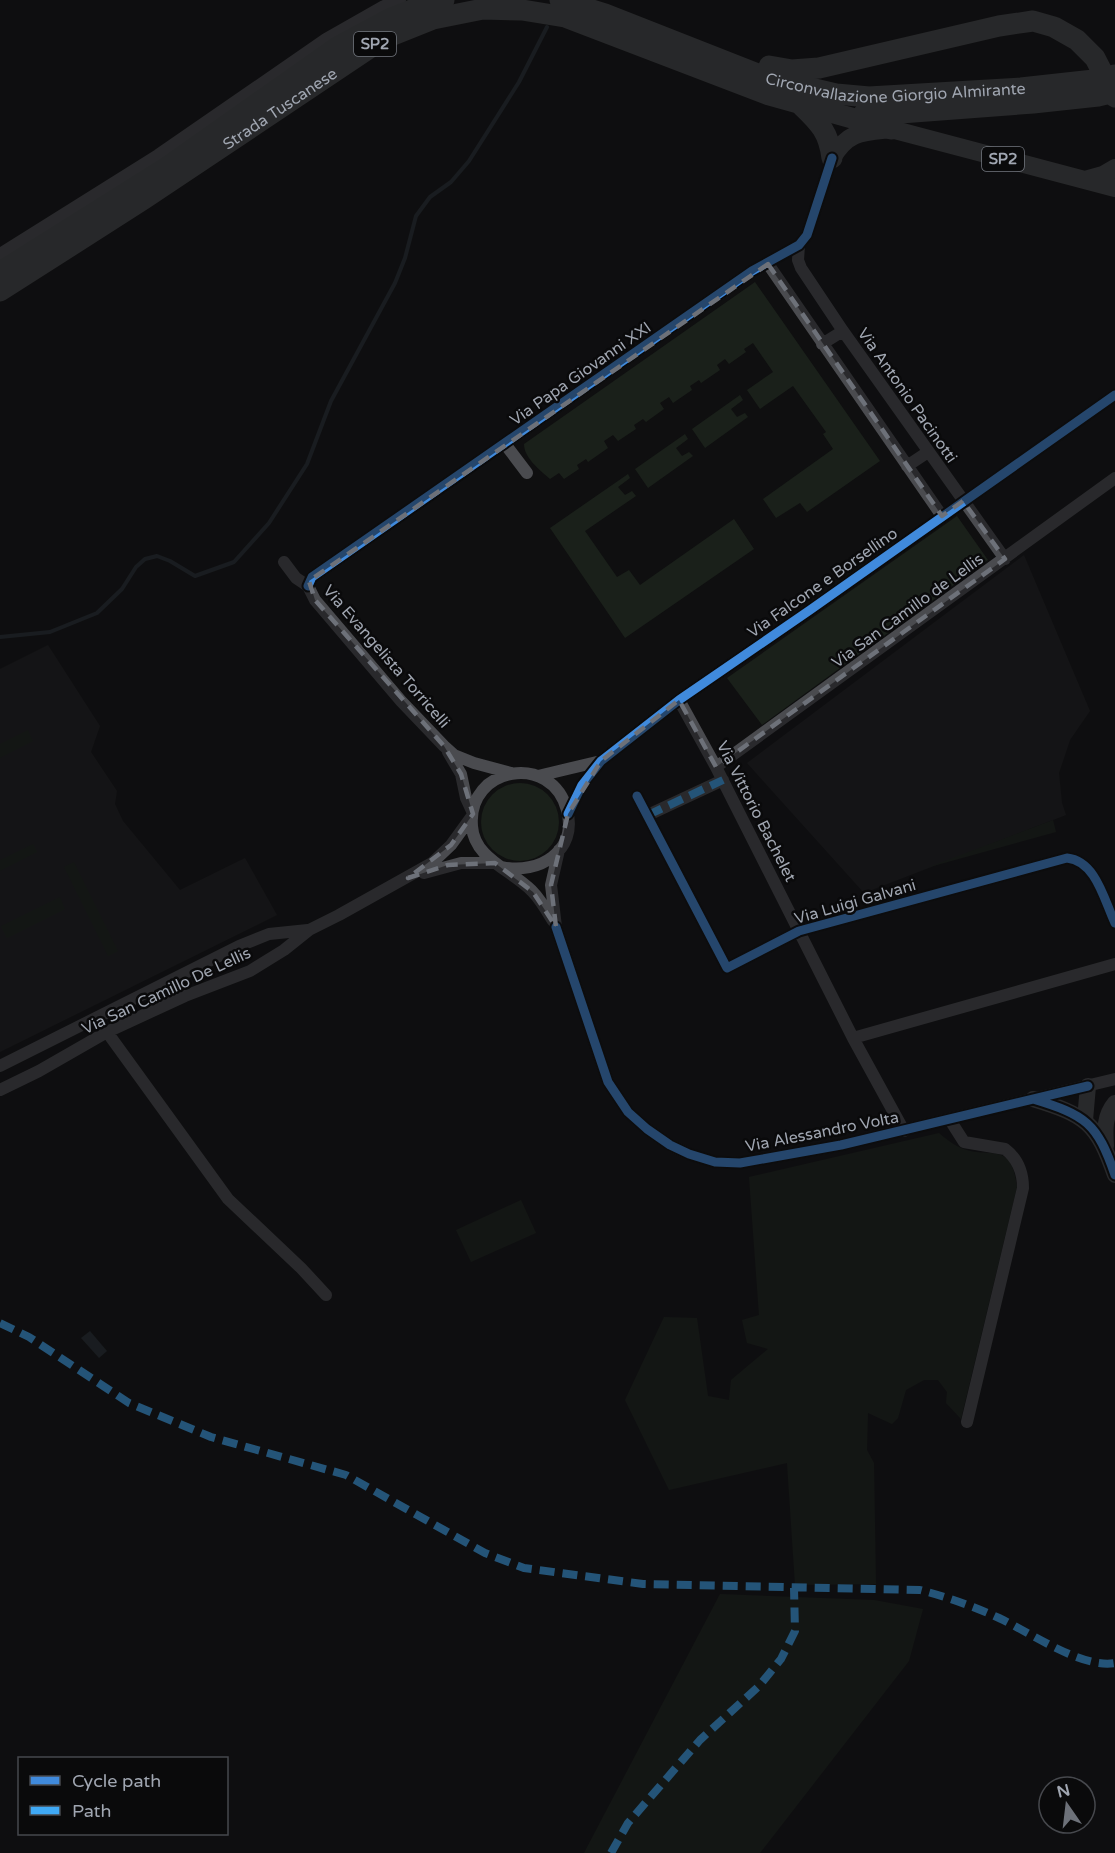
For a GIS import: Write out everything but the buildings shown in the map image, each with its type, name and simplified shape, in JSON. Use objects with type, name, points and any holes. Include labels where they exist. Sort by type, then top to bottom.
[{"type":"highway","name":"Strada Tuscanese","points":[[0,272],[164,169],[337,47],[391,18],[444,0]]},
{"type":"highway","name":"SP2","points":[[560,0],[682,43]]},
{"type":"highway","name":"Strada Tuscanese","points":[[0,291],[144,199],[383,39],[433,19],[483,9],[522,10],[565,17],[769,95],[824,111]]},
{"type":"highway","points":[[682,43],[792,70],[819,68],[999,26],[1033,21],[1054,27],[1077,40],[1095,58],[1115,97]]},
{"type":"highway","name":"Circonvallazione Giorgio Almirante","points":[[682,43],[768,78],[836,94],[869,97],[1098,96],[1115,92]]},
{"type":"highway","name":"Circonvallazione Giorgio Almirante","points":[[824,111],[887,114],[1032,95],[1115,75]]},
{"type":"highway","points":[[802,105],[829,138],[832,158]]},
{"type":"highway","name":"SP2","points":[[824,111],[891,129]]},
{"type":"main road","points":[[832,158],[847,139],[873,131],[891,129]]},
{"type":"main road","name":"SP2","points":[[891,129],[1115,188]]},
{"type":"main road","points":[[1085,180],[1103,175],[1115,168]]},
{"type":"main road","points":[[1088,1086],[1111,1107],[1105,1129],[1106,1150]]},
{"type":"main road","points":[[1085,1120],[1088,1086]]},
{"type":"main road","points":[[1033,1099],[1085,1120],[1098,1135],[1115,1176]]},
{"type":"street","points":[[362,18],[368,11],[370,0]]},
{"type":"street","name":"Strada Tuscanese","points":[[0,254],[158,155],[318,45],[362,18],[400,0]]},
{"type":"street","points":[[799,245],[807,236],[832,158]]},
{"type":"street","name":"Via Papa Giovanni XXI","points":[[308,586],[312,577],[752,271],[799,245]]},
{"type":"street","name":"Via Antonio Pacinotti","points":[[799,245],[798,260],[801,268],[1005,559]]},
{"type":"street","points":[[768,264],[942,516]]},
{"type":"street","points":[[822,345],[843,331]]},
{"type":"street","name":"Via Falcone e Borsellino","points":[[568,814],[582,785],[601,760],[679,700],[1115,395]]},
{"type":"street","points":[[505,444],[527,473]]},
{"type":"street","points":[[907,466],[928,452]]},
{"type":"street","name":"Via San Camillo de Lellis","points":[[716,767],[1115,478]]},
{"type":"street","name":"Via Evangelista Torricelli","points":[[284,562],[296,578],[308,586],[315,600],[394,693],[444,746],[454,755],[474,763],[513,773]]},
{"type":"street","name":"Via Vittorio Bachelet","points":[[679,700],[723,780],[853,1038],[904,1131]]},
{"type":"street","name":"Via Evangelista Torricelli","points":[[444,746],[461,774],[472,814]]},
{"type":"street","name":"Via Falcone e Borsellino","points":[[538,776],[601,760]]},
{"type":"street","points":[[513,773],[538,776],[549,782],[565,802],[568,814],[567,833],[560,850],[551,859],[534,868],[515,870],[499,865],[482,852],[475,841],[472,814],[483,789],[500,777],[513,773]]},
{"type":"street","points":[[648,815],[723,780]]},
{"type":"street","name":"Via Luigi Galvani","points":[[637,796],[727,968],[799,931],[1067,858],[1081,862],[1091,872],[1115,923]]},
{"type":"street","name":"Via San Camillo De Lellis","points":[[0,1090],[39,1071],[107,1032],[185,996],[250,971],[284,950],[309,930],[432,863],[451,845],[472,814]]},
{"type":"street","name":"Via Alessandro Volta","points":[[560,850],[551,885],[556,927],[608,1082],[628,1112],[647,1129],[670,1145],[689,1154],[715,1162],[740,1163],[904,1131],[1115,1079]]},
{"type":"street","name":"Via San Camillo De Lellis","points":[[408,878],[448,865],[499,865]]},
{"type":"street","name":"Via Alessandro Volta","points":[[499,865],[533,892],[556,927]]},
{"type":"street","name":"Via San Camillo De Lellis","points":[[0,1066],[239,946],[268,934],[309,930]]},
{"type":"street","points":[[853,1038],[1115,964]]},
{"type":"street","points":[[107,1032],[228,1199],[326,1295]]},
{"type":"street","points":[[950,1120],[964,1142],[1005,1149],[1010,1153],[1019,1164],[1023,1180],[1021,1199],[967,1422]]},
{"type":"highlighted area","points":[[768,264],[942,516],[963,501],[1005,559],[716,767],[679,700],[601,761],[568,814],[551,885],[556,927],[533,892],[495,863],[448,865],[408,878],[451,845],[473,814],[461,774],[444,746],[315,600],[309,581]]},
{"type":"shaded area","points":[[755,282],[880,461],[807,512],[800,503],[776,518],[763,499],[833,449],[823,434],[826,432],[793,386],[760,409],[747,390],[773,372],[753,343],[744,349],[746,352],[729,364],[725,359],[717,365],[720,370],[701,383],[699,380],[690,386],[692,390],[673,403],[669,397],[660,403],[664,409],[646,422],[643,419],[634,425],[636,429],[618,441],[613,435],[604,441],[608,448],[588,462],[586,459],[577,465],[579,469],[564,479],[559,473],[550,479],[537,468],[527,454],[524,444]]},
{"type":"shaded area","points":[[740,395],[743,400],[731,409],[737,417],[745,413],[748,417],[705,448],[692,429]]},
{"type":"shaded area","points":[[685,434],[688,439],[676,448],[682,456],[689,452],[693,456],[648,488],[635,469]]},
{"type":"shaded area","points":[[628,474],[630,478],[618,487],[625,495],[632,491],[636,496],[585,531],[617,577],[629,570],[640,585],[734,519],[754,549],[625,638],[550,528]]},
{"type":"shaded area","points":[[957,516],[988,560],[762,725],[727,678]]},
{"type":"shaded area","points":[[1024,555],[1090,711],[1070,740],[1059,773],[1062,803],[1066,815],[864,893],[747,763]]},
{"type":"shaded area","points":[[48,645],[100,726],[91,752],[117,791],[115,804],[123,821],[180,890],[245,858],[277,915],[0,1052],[0,669]]},
{"type":"shaded area","points":[[28,730],[33,741],[0,758],[0,744]]},
{"type":"shaded area","points":[[512,783],[528,783],[542,789],[553,800],[559,814],[559,830],[553,844],[542,855],[528,861],[512,861],[498,855],[487,844],[481,830],[481,814],[487,800],[498,789]]},
{"type":"shaded area","points":[[1053,820],[1056,832],[926,868]]},
{"type":"shaded area","points":[[33,844],[37,852],[0,871],[0,860]]},
{"type":"shaded area","points":[[74,862],[118,951],[108,956],[64,867]]},
{"type":"shaded area","points":[[60,897],[65,909],[7,938],[1,926]]},
{"type":"shaded area","points":[[939,1133],[951,1143],[969,1151],[1004,1157],[1010,1162],[1017,1187],[961,1419],[946,1403],[947,1392],[938,1380],[924,1380],[906,1390],[898,1418],[892,1424],[868,1413],[867,1450],[874,1463],[876,1584],[795,1585],[787,1463],[669,1490],[625,1400],[664,1317],[697,1318],[708,1396],[729,1400],[731,1380],[768,1349],[747,1343],[742,1320],[759,1315],[749,1177]]},
{"type":"shaded area","points":[[521,1200],[536,1233],[471,1262],[456,1230]]},
{"type":"shaded area","points":[[90,1331],[107,1351],[99,1358],[81,1338]]},
{"type":"shaded area","points":[[720,1594],[874,1600],[923,1609],[909,1661],[760,1853],[584,1853]]},
{"type":"waterway","points":[[0,637],[50,632],[97,613],[122,589],[136,567],[145,559],[157,556],[195,576],[234,562],[269,523],[307,464],[331,401],[395,283],[405,258],[416,216],[430,197],[451,182],[469,161],[519,82],[547,27]]},
{"type":"marked path","points":[[648,815],[723,780]]},
{"type":"marked path","points":[[0,1323],[29,1337],[129,1403],[211,1437],[346,1475],[485,1553],[524,1568],[643,1584],[920,1590],[960,1602],[989,1614],[1072,1655],[1102,1663],[1115,1663]]},
{"type":"marked path","points":[[611,1853],[628,1823],[700,1740],[759,1686],[781,1659],[795,1631],[794,1588]]},
{"type":"cycle path","points":[[308,586],[312,577],[752,271],[799,245],[807,235],[832,158]]},
{"type":"cycle path","points":[[568,814],[582,785],[601,761],[679,700],[1115,395]]},
{"type":"cycle path","points":[[637,796],[727,968],[799,931],[1067,858],[1085,866],[1092,874],[1103,893],[1115,923]]},
{"type":"cycle path","points":[[556,927],[608,1082],[628,1112],[670,1145],[715,1162],[740,1163],[841,1145],[1088,1086]]},
{"type":"cycle path","points":[[1033,1099],[1066,1110],[1087,1123],[1102,1143],[1115,1175]]}]
